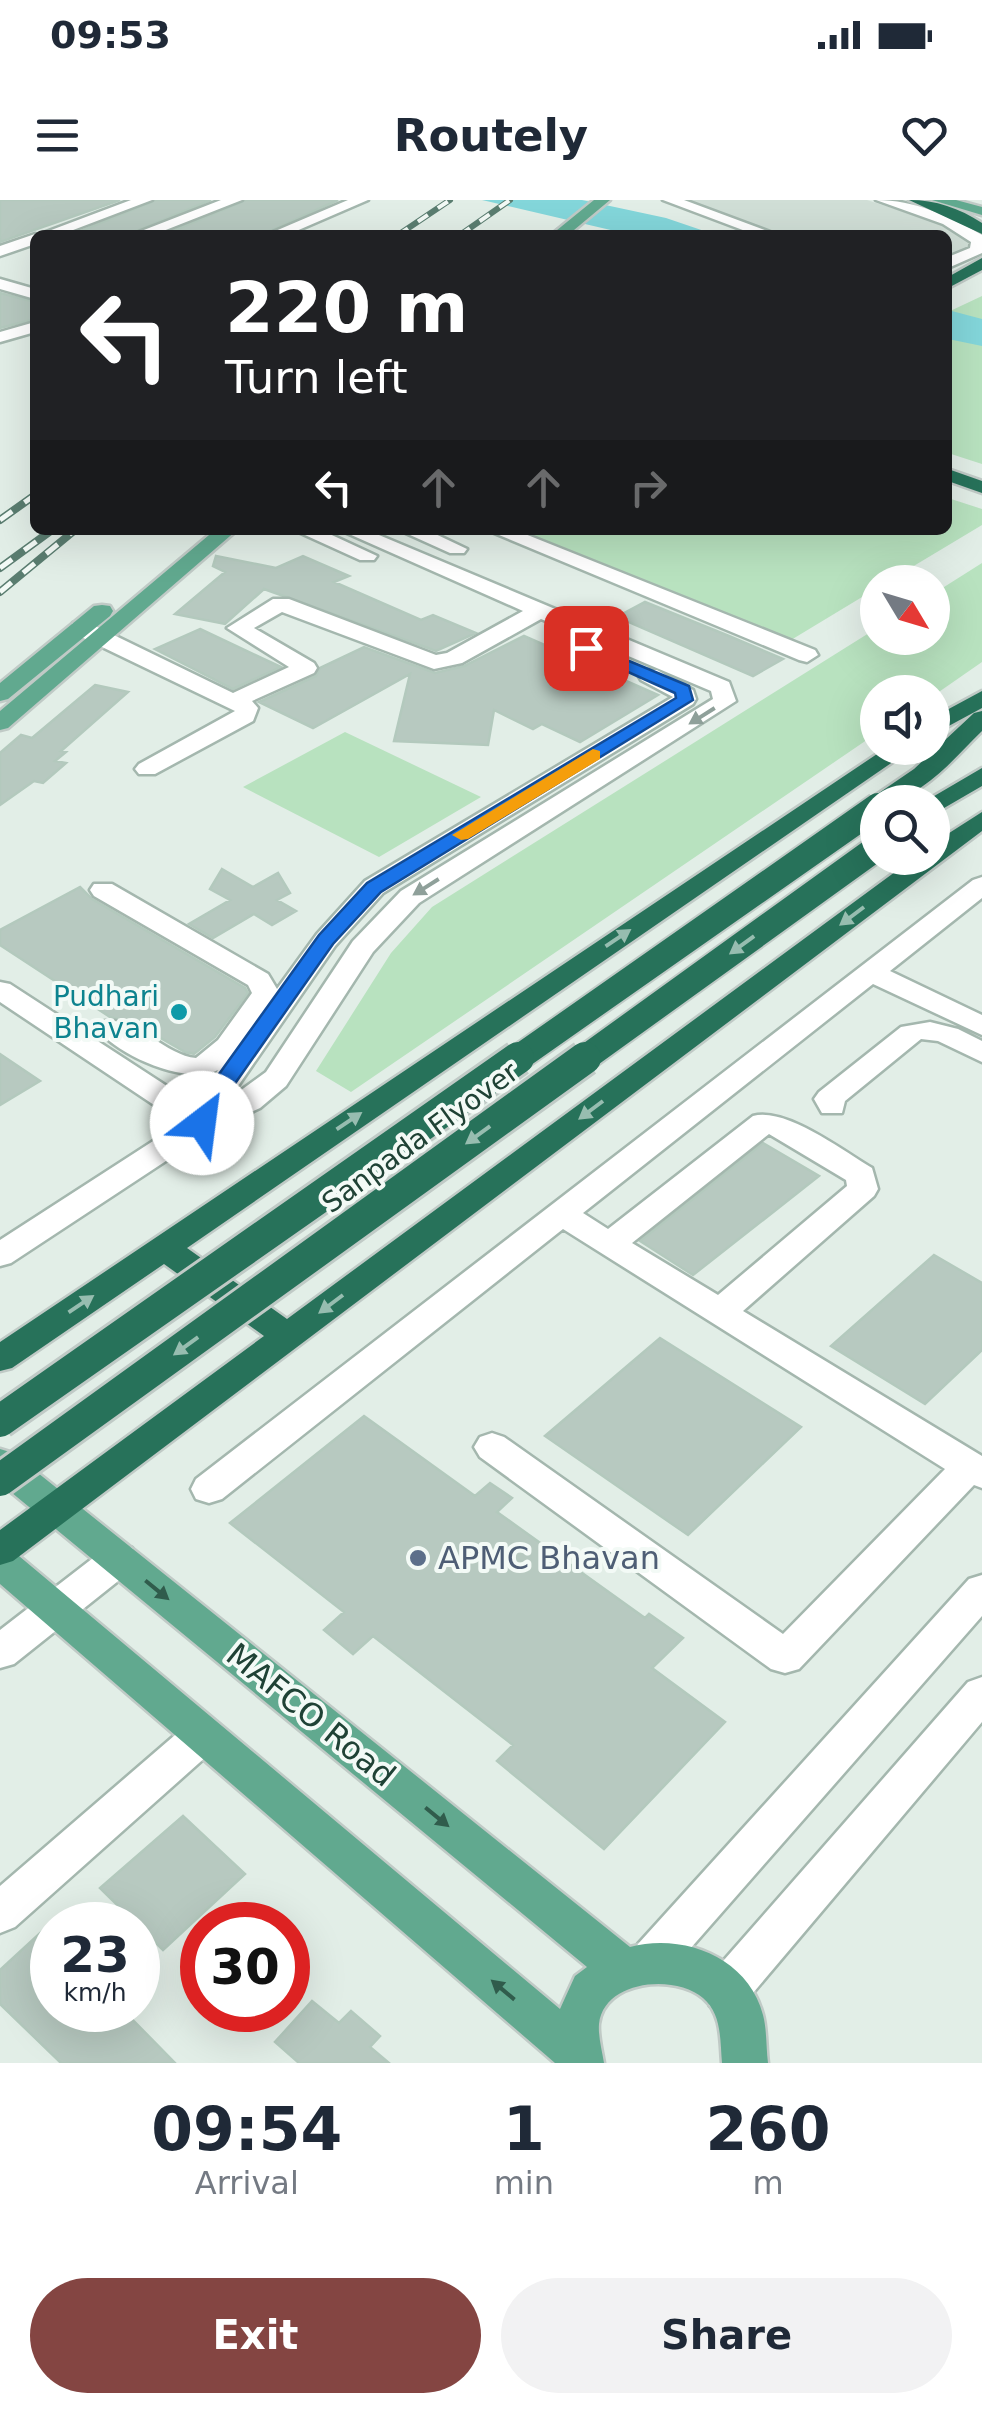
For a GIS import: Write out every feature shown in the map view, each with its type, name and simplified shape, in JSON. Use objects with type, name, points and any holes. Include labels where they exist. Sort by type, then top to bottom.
[{"type":"highway","points":[[916,200],[958,214],[982,229]]},
{"type":"highway","points":[[952,280],[982,264]]},
{"type":"highway","points":[[952,293],[982,279]]},
{"type":"highway","points":[[952,464],[982,475]]},
{"type":"highway","points":[[952,476],[982,487]]},
{"type":"highway","points":[[950,717],[982,698]]},
{"type":"highway","name":"Sanpada Flyover","points":[[907,785],[982,718]]},
{"type":"highway","points":[[0,1358],[875,765]]},
{"type":"highway","points":[[950,795],[982,775]]},
{"type":"highway","name":"Sanpada Flyover","points":[[0,1421],[860,818]]},
{"type":"highway","points":[[950,843],[982,819]]},
{"type":"highway","name":"Sanpada Flyover","points":[[0,1480],[860,860]]},
{"type":"highway","points":[[0,1550],[907,875]]},
{"type":"highway","points":[[164,1248],[288,1336]]},
{"type":"main road","points":[[566,230],[603,200]]},
{"type":"main road","points":[[589,230],[626,200]]},
{"type":"main road","points":[[939,200],[982,211]]},
{"type":"main road","points":[[0,723],[195,535]]},
{"type":"main road","points":[[0,694],[91,633],[220,535]]},
{"type":"main road","name":"MAFCO Road","points":[[0,1463],[637,1963]]},
{"type":"main road","points":[[0,1562],[580,2058]]},
{"type":"main road","points":[[580,2058],[578,2027],[585,2002],[601,1982],[637,1963],[680,1962],[705,1973],[726,1992],[742,2016],[754,2056]]},
{"type":"street","points":[[60,230],[145,200]]},
{"type":"street","points":[[153,230],[235,200]]},
{"type":"street","points":[[286,230],[361,200]]},
{"type":"street","points":[[670,200],[756,230]]},
{"type":"street","points":[[883,200],[948,221],[979,240],[977,250],[952,261]]},
{"type":"street","points":[[0,251],[30,241]]},
{"type":"street","points":[[2,284],[30,275]]},
{"type":"street","points":[[2,284],[30,292]]},
{"type":"street","points":[[0,337],[30,329]]},
{"type":"street","points":[[0,1255],[202,1123],[250,1101],[276,1079],[363,948],[410,897],[725,701],[721,687],[317,535]]},
{"type":"street","points":[[202,1123],[216,1094],[326,940],[374,888],[685,700],[682,690],[361,535]]},
{"type":"street","points":[[422,535],[457,549]]},
{"type":"street","points":[[509,535],[807,656]]},
{"type":"street","points":[[236,700],[306,668],[238,628],[281,604],[434,662],[454,658],[532,615]]},
{"type":"street","points":[[91,633],[247,708],[244,716],[147,769]]},
{"type":"street","points":[[209,1489],[982,886]]},
{"type":"street","points":[[102,890],[265,986],[266,993],[224,1051],[198,1072],[174,1066],[110,1028]]},
{"type":"street","points":[[871,972],[982,1026]]},
{"type":"street","points":[[0,990],[202,1123]]},
{"type":"street","points":[[832,1106],[829,1099],[911,1032],[923,1028],[937,1030],[982,1053]]},
{"type":"street","points":[[198,1072],[202,1123]]},
{"type":"street","points":[[610,1244],[764,1123],[779,1127],[861,1175],[863,1189],[719,1312]]},
{"type":"street","points":[[492,1447],[785,1656],[976,1470],[562,1214]]},
{"type":"street","points":[[0,1652],[119,1559]]},
{"type":"street","points":[[637,1963],[982,1590]]},
{"type":"street","points":[[726,1992],[982,1694]]},
{"type":"street","points":[[0,1913],[204,1735]]},
{"type":"shaded area","points":[[683,200],[867,200],[964,231],[970,236],[972,249],[952,256],[952,230],[769,230]]},
{"type":"green space","points":[[982,296],[982,464],[952,454],[952,310]]},
{"type":"green space","points":[[952,499],[982,509],[982,525],[915,565],[860,565],[860,598],[791,640],[522,535],[952,535]]},
{"type":"green space","points":[[982,563],[982,662],[950,684],[950,675],[860,675],[860,745],[351,1092],[316,1071],[391,953],[432,907],[860,639],[860,655],[950,655],[950,583]]},
{"type":"green space","points":[[345,732],[481,797],[379,857],[243,787]]},
{"type":"water","points":[[482,200],[582,200],[666,218],[701,230],[611,230]]},
{"type":"water","points":[[952,311],[982,319],[982,346],[952,340]]},
{"type":"building","points":[[0,200],[120,200],[30,230],[0,242]]},
{"type":"building","points":[[156,200],[211,200],[139,230],[83,230]]},
{"type":"building","points":[[246,200],[338,200],[273,230],[175,230]]},
{"type":"building","points":[[0,293],[30,301],[30,320],[0,328]]},
{"type":"building","points":[[216,556],[276,568],[303,556],[349,576],[334,582],[421,620],[433,615],[476,633],[436,651],[264,589],[225,624],[175,614],[225,572],[213,566]]},
{"type":"building","points":[[645,602],[783,659],[753,676],[617,617]]},
{"type":"building","points":[[200,629],[281,667],[233,689],[155,649]]},
{"type":"building","points":[[524,636],[658,695],[580,742],[542,724],[533,729],[494,710],[488,745],[394,741],[410,674],[313,728],[259,702],[316,676],[320,668],[364,647],[435,673],[464,666]]},
{"type":"building","points":[[95,685],[128,692],[61,751],[66,752],[55,761],[66,763],[43,783],[34,781],[0,805],[0,753],[21,735],[32,738]]},
{"type":"building","points":[[222,869],[253,887],[278,873],[290,893],[277,900],[296,911],[272,925],[254,914],[213,938],[189,924],[230,900],[210,889]]},
{"type":"building","points":[[80,887],[92,899],[245,988],[248,993],[215,1037],[194,1054],[138,1025],[110,1017],[0,945],[0,930]]},
{"type":"building","points":[[0,1054],[40,1081],[0,1105]]},
{"type":"building","points":[[763,1143],[819,1176],[693,1275],[640,1241]]},
{"type":"building","points":[[934,1255],[982,1283],[982,1350],[925,1404],[831,1346]]},
{"type":"building","points":[[660,1338],[801,1427],[688,1535],[545,1436]]},
{"type":"building","name":"APMC Bhavan","points":[[364,1416],[475,1496],[490,1483],[512,1498],[497,1512],[645,1618],[649,1614],[683,1638],[652,1668],[725,1722],[604,1849],[497,1761],[513,1745],[373,1636],[353,1654],[324,1630],[344,1612],[230,1523]]},
{"type":"building","points":[[183,1816],[245,1874],[215,1902],[180,1902],[180,1934],[163,1950],[160,1902],[114,1902],[100,1888]]},
{"type":"building","points":[[30,1942],[30,2032],[145,2032],[175,2063],[61,2063],[0,2004],[0,1970]]},
{"type":"building","points":[[310,2003],[339,2023],[351,2011],[380,2036],[370,2047],[389,2063],[299,2063],[275,2042],[284,2032],[310,2032]]},
{"type":"railway","points":[[405,230],[450,200]]},
{"type":"railway","points":[[467,230],[510,200]]},
{"type":"railway","points":[[0,520],[30,499]]},
{"type":"railway","points":[[0,568],[45,535]]},
{"type":"railway","points":[[0,592],[69,535]]},
{"type":"slow traffic","points":[[461,835],[593,755]]},
{"type":"place","name":"Pudhari Bhavan","points":[[179,1012]]},
{"type":"place","name":"APMC Bhavan","points":[[418,1558]]},
{"type":"route","points":[[202,1123],[216,1094],[326,940],[374,888],[685,700],[682,690],[586,648]]}]
